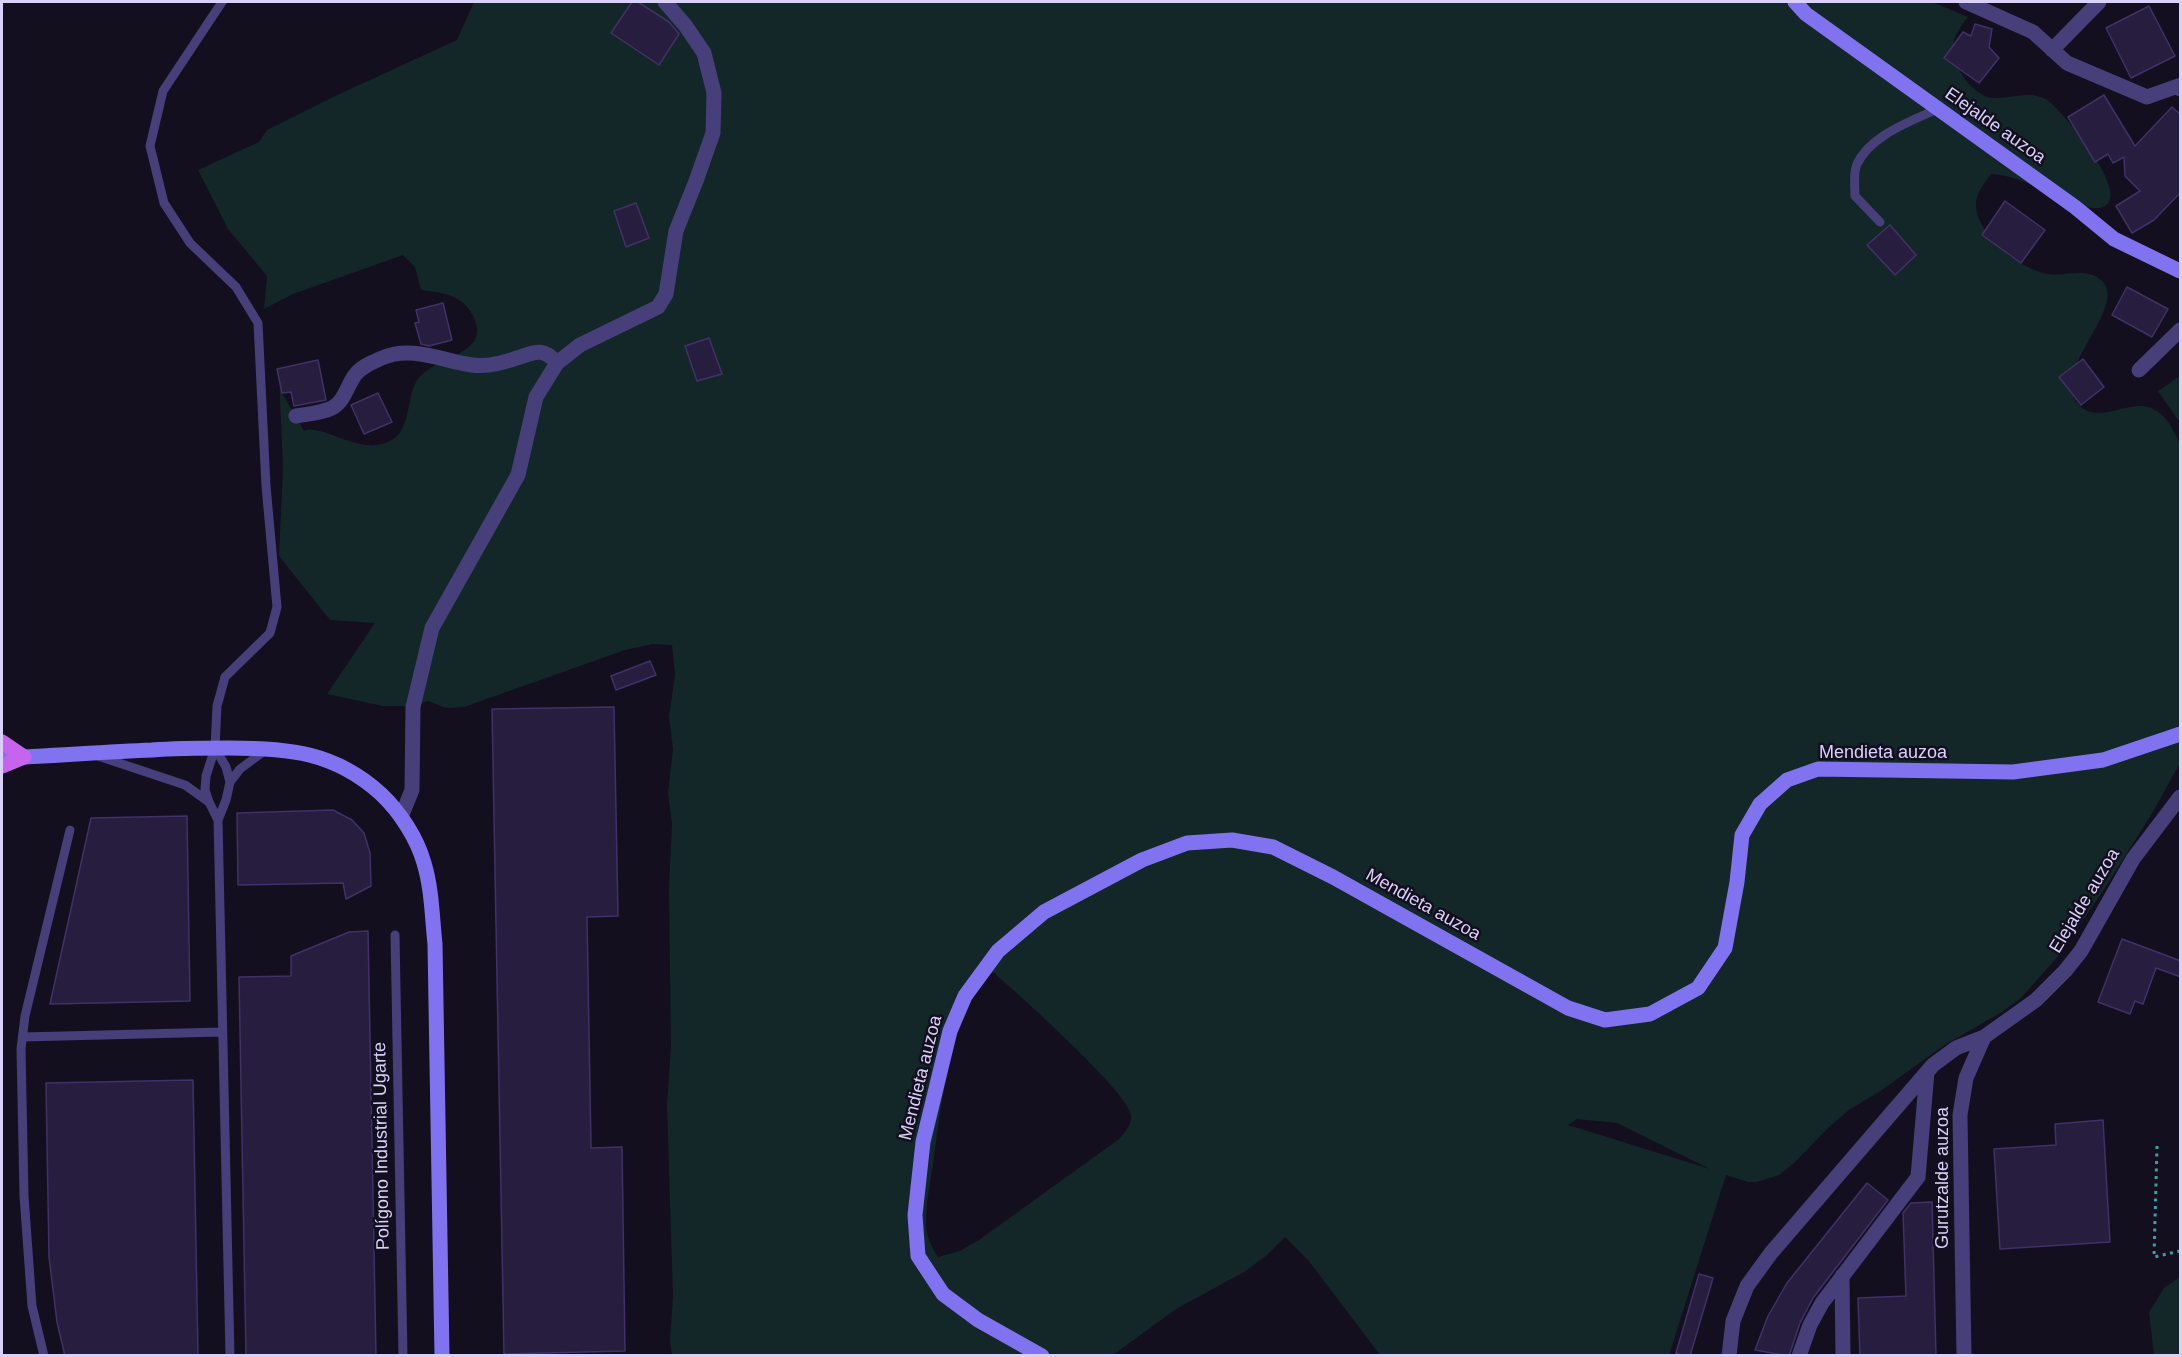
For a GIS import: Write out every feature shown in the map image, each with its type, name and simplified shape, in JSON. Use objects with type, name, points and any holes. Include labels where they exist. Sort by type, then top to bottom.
[{"type":"main road","points":[[2,742],[24,757]]},
{"type":"main road","points":[[2,766],[24,757]]},
{"type":"street","points":[[401,817],[412,790],[413,707],[432,628],[518,475],[537,397],[557,363],[580,345],[658,308],[666,294],[676,231],[713,133],[714,93],[704,53],[685,24],[665,2]]},
{"type":"street","name":"Elejalde auzoa","points":[[1795,2],[1806,14],[2075,207],[2114,239],[2181,271]]},
{"type":"street","points":[[1966,2],[2033,32],[2067,63],[2147,97],[2178,86],[2181,89]]},
{"type":"street","points":[[2052,50],[2099,2]]},
{"type":"street","points":[[2139,370],[2181,330]]},
{"type":"street","points":[[296,416],[331,409],[338,404],[361,369],[385,356],[402,353],[419,354],[474,365],[492,365],[540,351],[550,354],[557,363]]},
{"type":"street","name":"Mendieta auzoa","points":[[1042,1356],[978,1320],[943,1294],[918,1256],[915,1215],[923,1142],[954,1022],[965,996],[998,951],[1044,912],[1142,860],[1187,843],[1232,840],[1273,847],[1333,877],[1568,1008],[1605,1020],[1650,1014],[1698,988],[1725,948],[1737,882],[1742,835],[1760,804],[1787,780],[1818,769],[2013,772],[2103,760],[2181,734]]},
{"type":"street","points":[[2,758],[215,748],[292,750],[345,767],[388,800],[401,817],[424,862],[430,886],[435,944],[442,1356]]},
{"type":"street","name":"Elejalde auzoa","points":[[1984,1037],[2036,1000],[2065,971],[2081,951],[2133,859],[2181,797]]},
{"type":"street","name":"Gurutzalde auzoa","points":[[1729,1356],[1733,1320],[1747,1286],[1771,1252],[1927,1072],[1956,1048],[1984,1037]]},
{"type":"street","name":"Gurutzalde auzoa","points":[[1964,1356],[1960,1115],[1966,1078],[1984,1037]]},
{"type":"street","name":"Gurutzalde auzoa","points":[[1799,1356],[1810,1324],[1822,1303],[1918,1177],[1927,1072]]},
{"type":"street","points":[[1842,1276],[1843,1356]]},
{"type":"lane","points":[[218,820],[208,802],[205,790],[206,776],[215,748],[217,706],[225,676],[270,633],[277,608],[266,486],[258,323],[236,287],[190,243],[164,203],[150,146],[164,91],[222,2]]},
{"type":"lane","points":[[1880,222],[1855,196],[1857,165],[1878,140],[1902,125],[1937,109]]},
{"type":"lane","points":[[215,748],[226,767],[230,782]]},
{"type":"lane","points":[[230,1356],[218,820],[226,801],[230,782],[240,769],[269,748]]},
{"type":"lane","points":[[90,753],[185,785],[208,802]]},
{"type":"lane","points":[[44,1356],[32,1306],[24,1196],[23,1036],[25,1016],[70,830]]},
{"type":"lane","name":"Polígono Industrial Ugarte","points":[[395,935],[403,1356]]},
{"type":"lane","points":[[23,1036],[222,1032]]},
{"type":"path","points":[[2157,1146],[2154,1257],[2181,1251]]},
{"type":"green space","points":[[474,2],[1932,2],[1968,17],[1953,45],[1954,57],[1966,80],[1979,93],[1986,96],[2001,98],[2030,95],[2051,103],[2070,123],[2095,157],[2105,175],[2110,191],[2109,202],[2099,208],[2088,207],[2061,199],[2018,180],[1991,174],[1979,193],[1976,206],[1978,217],[1992,239],[2026,266],[2048,274],[2082,273],[2101,280],[2107,292],[2106,306],[2079,358],[2073,376],[2072,392],[2079,405],[2088,411],[2097,413],[2128,407],[2148,407],[2165,418],[2180,444],[2180,763],[2151,815],[2103,891],[2059,955],[2021,998],[2002,1012],[1943,1046],[1882,1090],[1849,1110],[1779,1175],[1757,1182],[1748,1182],[1726,1175],[1669,1355],[1380,1355],[1308,1260],[1285,1237],[1267,1255],[1244,1272],[1176,1309],[1113,1355],[672,1355],[670,1342],[673,1296],[667,1105],[671,1047],[669,889],[672,824],[668,793],[673,749],[669,717],[675,675],[672,645],[653,644],[625,650],[464,707],[446,708],[429,701],[410,706],[383,706],[327,694],[375,623],[330,620],[279,556],[283,468],[279,375],[282,393],[304,431],[321,431],[364,445],[376,445],[388,442],[401,431],[416,382],[436,365],[469,347],[475,339],[477,328],[468,307],[457,298],[421,290],[415,267],[403,255],[293,294],[264,309],[267,276],[228,229],[198,170],[259,142],[267,130],[457,40]],"holes":[[[993,972],[1092,1065],[1125,1103],[1131,1115],[1130,1122],[1119,1139],[979,1240],[960,1251],[938,1257],[928,1237],[926,1215],[945,1086],[958,1033],[967,1009],[979,988]],[[1577,1119],[1617,1123],[1710,1169],[1568,1125]]]},
{"type":"green space","points":[[2180,376],[2180,418],[2178,420],[2158,391]]},
{"type":"green space","points":[[2180,1277],[2180,1355],[2154,1355],[2149,1312],[2164,1288]]},
{"type":"building","points":[[632,2],[638,2],[669,22],[679,34],[659,65],[611,33]]},
{"type":"building","points":[[2149,6],[2175,56],[2131,78],[2106,28]]},
{"type":"building","points":[[1975,24],[1992,29],[1989,47],[1999,58],[1979,83],[1944,58],[1963,32],[1971,36]]},
{"type":"building","points":[[2104,95],[2135,146],[2172,107],[2181,115],[2181,192],[2154,220],[2132,233],[2116,206],[2140,191],[2125,176],[2124,157],[2113,163],[2108,154],[2095,162],[2068,117]]},
{"type":"building","points":[[2005,201],[2045,230],[2021,263],[1982,235]]},
{"type":"building","points":[[636,203],[649,238],[626,247],[614,211]]},
{"type":"building","points":[[1890,225],[1916,255],[1895,275],[1867,245]]},
{"type":"building","points":[[2127,287],[2168,309],[2152,337],[2112,315]]},
{"type":"building","points":[[443,303],[452,340],[429,346],[421,344],[415,323],[419,322],[416,310]]},
{"type":"building","points":[[709,338],[722,374],[697,381],[685,346]]},
{"type":"building","points":[[2083,359],[2104,387],[2081,405],[2059,377]]},
{"type":"building","points":[[318,360],[326,400],[294,406],[291,392],[282,393],[277,369]]},
{"type":"building","points":[[378,393],[392,422],[364,434],[351,405]]},
{"type":"building","points":[[650,661],[656,675],[616,690],[611,676]]},
{"type":"building","points":[[614,707],[618,916],[587,917],[591,1148],[622,1147],[625,1351],[504,1354],[492,709]]},
{"type":"building","points":[[333,810],[352,820],[364,833],[370,853],[371,886],[346,899],[343,883],[238,885],[237,813]]},
{"type":"building","points":[[187,816],[190,1001],[50,1004],[91,818]]},
{"type":"building","points":[[368,931],[376,1356],[246,1356],[239,977],[291,976],[291,956],[349,932]]},
{"type":"building","points":[[2122,939],[2181,961],[2181,977],[2156,968],[2143,1004],[2135,1001],[2130,1014],[2098,1002]]},
{"type":"building","points":[[193,1080],[198,1356],[65,1356],[57,1322],[49,1257],[46,1083]]},
{"type":"building","points":[[2103,1120],[2110,1242],[2000,1249],[1994,1149],[2056,1145],[2055,1124]]},
{"type":"building","points":[[1867,1183],[1888,1200],[1813,1298],[1800,1323],[1789,1356],[1755,1350],[1768,1316],[1787,1283]]},
{"type":"building","points":[[1932,1202],[1936,1356],[1860,1356],[1858,1298],[1906,1296],[1903,1213],[1911,1203]]},
{"type":"building","points":[[1699,1274],[1713,1278],[1690,1356],[1684,1356],[1676,1353]]}]
